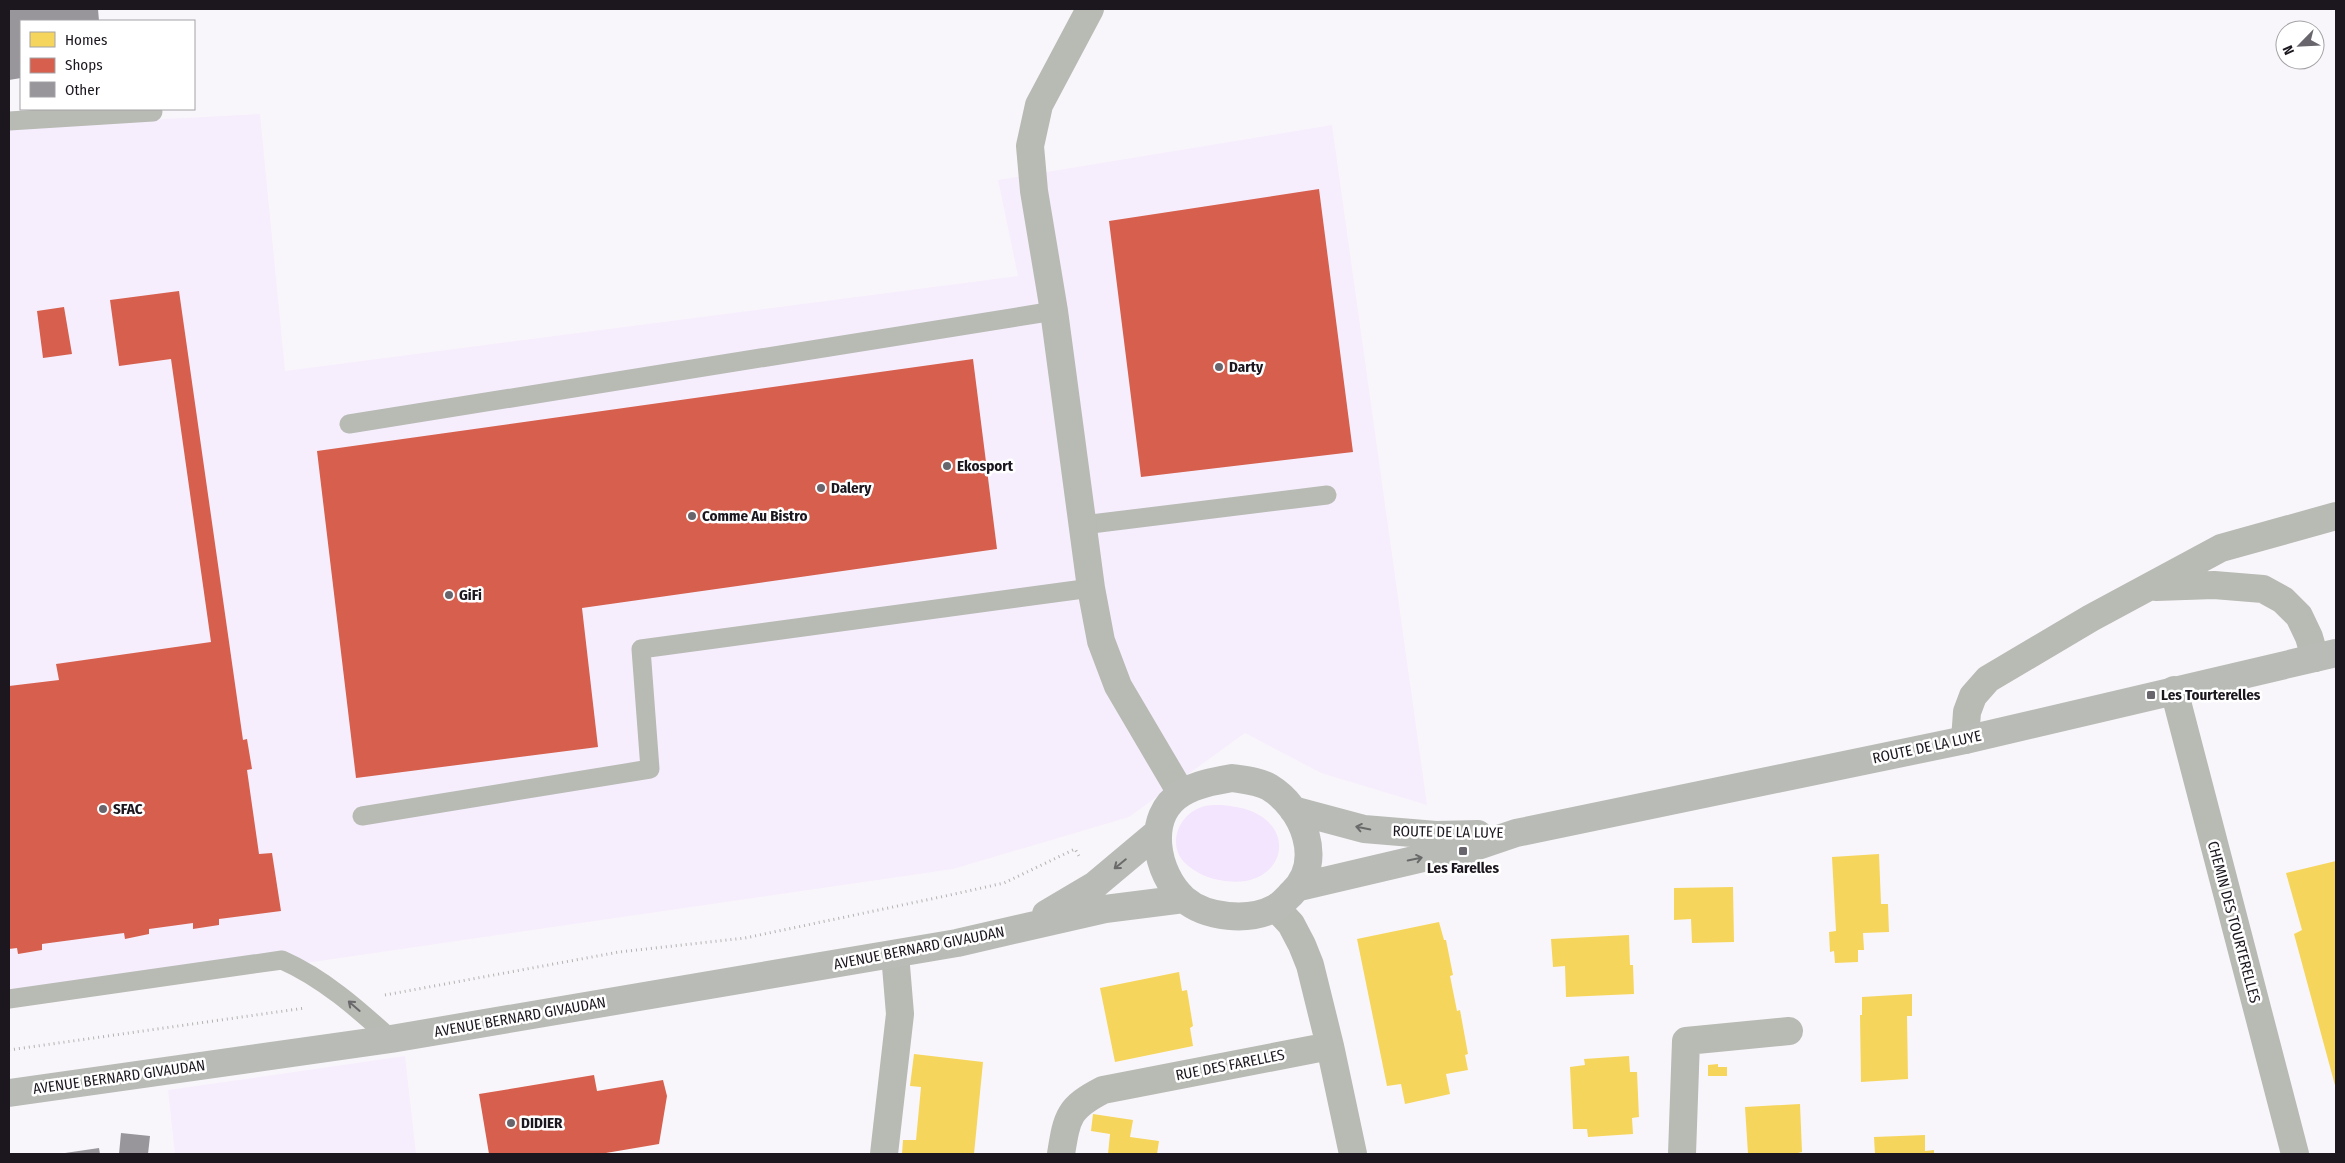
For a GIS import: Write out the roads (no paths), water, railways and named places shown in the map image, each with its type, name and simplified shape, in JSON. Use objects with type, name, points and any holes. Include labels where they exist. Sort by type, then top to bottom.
[{"type":"main road","name":"ROUTE DE LA LUYE","points":[[1299,887],[1410,860],[1463,851],[1516,834],[1965,740],[2326,656]]},
{"type":"main road","points":[[1232,778],[1268,786],[1281,795],[1293,810],[1308,842],[1310,857],[1307,872],[1299,887],[1276,908],[1245,915],[1223,915],[1200,910],[1184,899],[1169,880],[1159,855],[1158,833],[1162,815],[1181,794],[1200,784],[1232,778]]},
{"type":"main road","name":"ROUTE DE LA LUYE","points":[[1293,810],[1364,829],[1436,835],[1516,834]]},
{"type":"main road","name":"AVENUE BERNARD GIVAUDAN","points":[[1028,925],[1095,885],[1158,833]]},
{"type":"main road","name":"AVENUE BERNARD GIVAUDAN","points":[[9,1093],[391,1039],[895,954],[957,943],[1028,925],[1105,909],[1184,899]]},
{"type":"street","points":[[1090,9],[1039,105],[1030,146],[1034,191],[1054,311],[1091,588],[1101,641],[1118,686],[1181,794]]},
{"type":"street","points":[[1965,740],[1967,712],[1973,696],[1988,679],[2092,618],[2222,548],[2336,516]]},
{"type":"street","points":[[2148,587],[2214,584],[2263,589],[2283,600],[2299,616],[2309,637],[2326,656]]},
{"type":"street","name":"CHEMIN DES TOURTERELLES","points":[[2174,690],[2295,1154]]},
{"type":"street","points":[[1276,908],[1291,924],[1302,944],[1316,985],[1352,1154]]},
{"type":"street","points":[[884,1154],[900,1014],[895,954]]},
{"type":"street","points":[[1682,1154],[1686,1041],[1789,1031]]},
{"type":"street","name":"RUE DES FARELLES","points":[[1061,1154],[1066,1122],[1083,1100],[1103,1090],[1330,1046]]},
{"type":"lane","points":[[9,121],[153,112]]},
{"type":"lane","points":[[349,424],[1054,311]]},
{"type":"lane","points":[[1083,525],[1326,495]]},
{"type":"lane","points":[[362,816],[650,769],[641,649],[1091,588]]},
{"type":"lane","points":[[9,999],[282,960],[297,966],[349,1001],[391,1039]]},
{"type":"place","name":"Darty","points":[[1219,367]]},
{"type":"place","name":"Ekosport","points":[[947,466]]},
{"type":"place","name":"Dalery","points":[[821,488]]},
{"type":"place","name":"Comme Au Bistro","points":[[692,516]]},
{"type":"place","name":"GiFi","points":[[449,595]]},
{"type":"place","name":"Les Tourterelles","points":[[2151,695]]},
{"type":"place","name":"SFAC","points":[[103,809]]},
{"type":"place","name":"Les Farelles","points":[[1463,851]]},
{"type":"place","name":"DIDIER","points":[[511,1123]]}]
